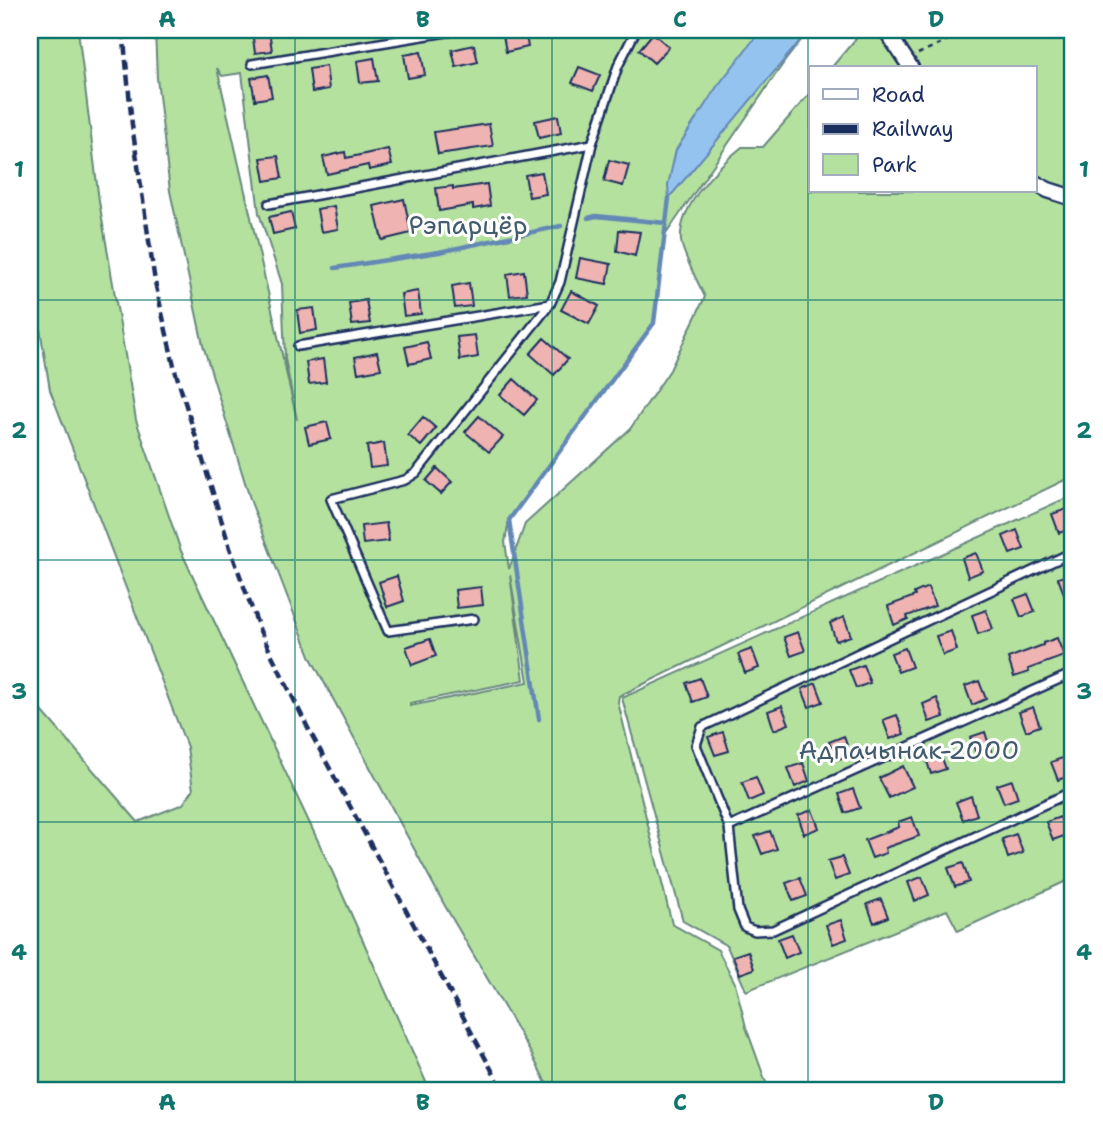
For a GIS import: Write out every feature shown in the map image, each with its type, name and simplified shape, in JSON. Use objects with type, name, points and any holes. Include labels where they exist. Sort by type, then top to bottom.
[{"type":"street","points":[[886,30],[908,64]]},
{"type":"street","points":[[1036,184],[1073,198]]},
{"type":"lane","points":[[253,64],[459,30]]},
{"type":"lane","points":[[474,620],[388,631],[331,499],[405,480],[416,473],[550,304],[560,282],[592,144],[618,65],[636,30]]},
{"type":"lane","points":[[269,204],[592,144]]},
{"type":"lane","points":[[298,346],[550,304]]},
{"type":"lane","points":[[1073,552],[702,727],[696,745],[729,827],[738,910],[745,927],[755,931],[773,930],[1073,791]]},
{"type":"lane","points":[[729,827],[1073,673]]},
{"type":"path","points":[[908,64],[969,30]]},
{"type":"green space","points":[[30,30],[78,30],[99,201],[136,420],[181,551],[327,860],[430,1091],[30,1091],[30,697],[138,822],[183,804],[193,790],[187,747],[50,390],[30,267]]},
{"type":"green space","name":"Рэпарцёр","points":[[155,30],[809,30],[664,237],[654,323],[509,520],[505,542],[509,569],[525,524],[630,429],[670,370],[705,297],[687,261],[681,241],[686,214],[701,188],[742,147],[763,147],[809,94],[809,192],[1036,192],[1036,66],[833,66],[863,30],[1073,30],[1073,476],[619,696],[618,702],[672,924],[718,950],[735,983],[746,1027],[769,1091],[550,1091],[532,1055],[445,906],[311,658],[251,502],[203,345],[170,191],[157,78]],"holes":[[[217,68],[222,76],[242,73],[259,213],[282,284],[285,359],[297,420]],[[510,575],[528,682],[410,706],[410,703],[524,680]]]},
{"type":"green space","name":"Адпачынак-2000","points":[[1073,495],[1073,878],[958,931],[947,910],[746,991],[727,946],[683,921],[622,698]]},
{"type":"water","points":[[761,30],[809,30],[669,198],[668,185],[676,150],[716,88]]},
{"type":"building","points":[[269,30],[272,51],[255,53],[252,31]]},
{"type":"building","points":[[525,30],[528,47],[506,52],[503,35]]},
{"type":"building","points":[[653,33],[669,47],[654,63],[639,50]]},
{"type":"building","points":[[474,45],[478,62],[456,67],[452,50]]},
{"type":"building","points":[[421,52],[425,75],[408,78],[404,55]]},
{"type":"building","points":[[374,58],[378,81],[360,83],[357,61]]},
{"type":"building","points":[[326,66],[329,89],[312,92],[309,69]]},
{"type":"building","points":[[579,67],[600,75],[593,91],[572,83]]},
{"type":"building","points":[[268,75],[272,97],[255,100],[251,78]]},
{"type":"building","points":[[558,116],[561,133],[539,138],[535,121]]},
{"type":"building","points":[[489,124],[493,146],[438,154],[434,132]]},
{"type":"building","points":[[388,149],[392,165],[369,170],[368,165],[327,174],[323,157],[345,152],[346,158]]},
{"type":"building","points":[[278,156],[282,178],[265,181],[261,158]]},
{"type":"building","points":[[609,160],[629,165],[623,186],[604,181]]},
{"type":"building","points":[[542,172],[546,194],[529,197],[525,175]]},
{"type":"building","points":[[487,184],[490,206],[473,209],[473,205],[439,211],[436,188],[453,186],[453,189]]},
{"type":"building","points":[[404,199],[411,233],[382,240],[374,206]]},
{"type":"building","points":[[334,206],[338,229],[321,232],[317,209]]},
{"type":"building","points":[[291,212],[295,229],[273,234],[269,217]]},
{"type":"building","points":[[619,230],[640,232],[635,256],[617,251]]},
{"type":"building","points":[[580,258],[611,264],[607,284],[576,278]]},
{"type":"building","points":[[524,271],[527,294],[510,296],[507,274]]},
{"type":"building","points":[[469,283],[472,306],[455,308],[452,286]]},
{"type":"building","points":[[418,291],[421,314],[404,316],[401,294]]},
{"type":"building","points":[[571,291],[599,306],[589,324],[561,310]]},
{"type":"building","points":[[366,300],[370,323],[352,325],[349,303]]},
{"type":"building","points":[[314,308],[317,330],[300,333],[297,310]]},
{"type":"building","points":[[475,335],[478,357],[460,360],[457,337]]},
{"type":"building","points":[[544,338],[568,359],[554,375],[530,354]]},
{"type":"building","points":[[427,342],[431,359],[409,364],[405,347]]},
{"type":"building","points":[[377,352],[381,369],[358,373],[355,357]]},
{"type":"building","points":[[323,359],[326,382],[309,384],[306,362]]},
{"type":"building","points":[[514,379],[537,400],[524,415],[500,395]]},
{"type":"building","points":[[479,416],[503,437],[489,452],[465,432]]},
{"type":"building","points":[[423,417],[436,428],[421,446],[408,435]]},
{"type":"building","points":[[327,422],[331,439],[309,444],[305,427]]},
{"type":"building","points":[[384,443],[387,466],[370,468],[367,446]]},
{"type":"building","points":[[437,468],[452,482],[441,494],[426,481]]},
{"type":"building","points":[[1067,509],[1073,528],[1059,533],[1052,514]]},
{"type":"building","points":[[386,523],[389,541],[363,544],[361,526]]},
{"type":"building","points":[[1017,530],[1024,549],[1010,554],[1003,536]]},
{"type":"building","points":[[976,553],[983,571],[968,577],[962,558]]},
{"type":"building","points":[[1073,573],[1073,615],[1072,615],[1058,578]]},
{"type":"building","points":[[397,576],[404,601],[387,607],[379,582]]},
{"type":"building","points":[[481,587],[483,605],[457,608],[455,590]]},
{"type":"building","points":[[928,587],[935,606],[907,616],[908,619],[894,625],[888,606],[915,596],[914,593]]},
{"type":"building","points":[[1028,594],[1035,612],[1021,617],[1014,599]]},
{"type":"building","points":[[986,610],[993,629],[978,634],[972,615]]},
{"type":"building","points":[[844,617],[851,636],[836,641],[830,623]]},
{"type":"building","points":[[951,631],[957,650],[943,655],[936,636]]},
{"type":"building","points":[[798,632],[805,651],[791,656],[784,637]]},
{"type":"building","points":[[1057,638],[1064,656],[1014,677],[1008,658]]},
{"type":"building","points":[[430,639],[436,656],[412,665],[406,647]]},
{"type":"building","points":[[905,648],[912,667],[898,672],[891,653]]},
{"type":"building","points":[[752,649],[759,668],[745,673],[738,654]]},
{"type":"building","points":[[863,665],[870,683],[856,688],[849,670]]},
{"type":"building","points":[[700,678],[707,697],[693,702],[686,683]]},
{"type":"building","points":[[979,681],[986,699],[972,705],[965,686]]},
{"type":"building","points":[[816,683],[823,702],[809,707],[802,689]]},
{"type":"building","points":[[937,698],[944,717],[929,722],[923,704]]},
{"type":"building","points":[[782,706],[789,724],[774,730],[768,711]]},
{"type":"building","points":[[1033,707],[1040,726],[1026,731],[1019,712]]},
{"type":"building","points":[[897,715],[904,734],[890,739],[883,720]]},
{"type":"building","points":[[723,732],[729,751],[715,755],[708,737]]},
{"type":"building","points":[[985,732],[991,751],[977,756],[970,737]]},
{"type":"building","points":[[844,736],[850,755],[836,760],[829,742]]},
{"type":"building","points":[[939,750],[946,769],[931,774],[925,755]]},
{"type":"building","points":[[1065,757],[1072,775],[1058,780],[1051,762]]},
{"type":"building","points":[[803,763],[809,781],[795,787],[788,768]]},
{"type":"building","points":[[903,766],[913,787],[889,798],[879,778]]},
{"type":"building","points":[[756,777],[763,795],[749,801],[742,782]]},
{"type":"building","points":[[1012,780],[1018,798],[1004,803],[997,785]]},
{"type":"building","points":[[853,789],[860,808],[845,813],[839,794]]},
{"type":"building","points":[[971,796],[977,815],[963,820],[956,802]]},
{"type":"building","points":[[812,810],[819,828],[804,834],[798,815]]},
{"type":"building","points":[[912,817],[919,836],[885,848],[886,853],[872,858],[865,840],[899,827],[898,822]]},
{"type":"building","points":[[1060,817],[1067,835],[1053,840],[1046,822]]},
{"type":"building","points":[[770,831],[777,849],[762,854],[755,836]]},
{"type":"building","points":[[1016,834],[1023,853],[1008,858],[1002,839]]},
{"type":"building","points":[[842,857],[849,875],[835,880],[828,861]]},
{"type":"building","points":[[963,863],[969,882],[955,887],[948,868]]},
{"type":"building","points":[[922,877],[929,895],[915,901],[908,882]]},
{"type":"building","points":[[800,878],[807,896],[793,901],[786,883]]},
{"type":"building","points":[[881,899],[888,917],[874,923],[867,904]]},
{"type":"building","points":[[841,920],[847,939],[833,944],[826,925]]},
{"type":"building","points":[[792,934],[799,952],[785,958],[778,939]]},
{"type":"building","points":[[748,951],[754,969],[740,974],[733,956]]},
{"type":"waterway","points":[[539,719],[509,520],[654,323],[669,198]]},
{"type":"waterway","points":[[588,218],[596,216],[666,223]]},
{"type":"waterway","points":[[335,268],[439,252],[561,226]]},
{"type":"railway","points":[[123,30],[132,125],[155,282],[175,370],[230,548],[260,631],[307,726],[503,1091]]}]
